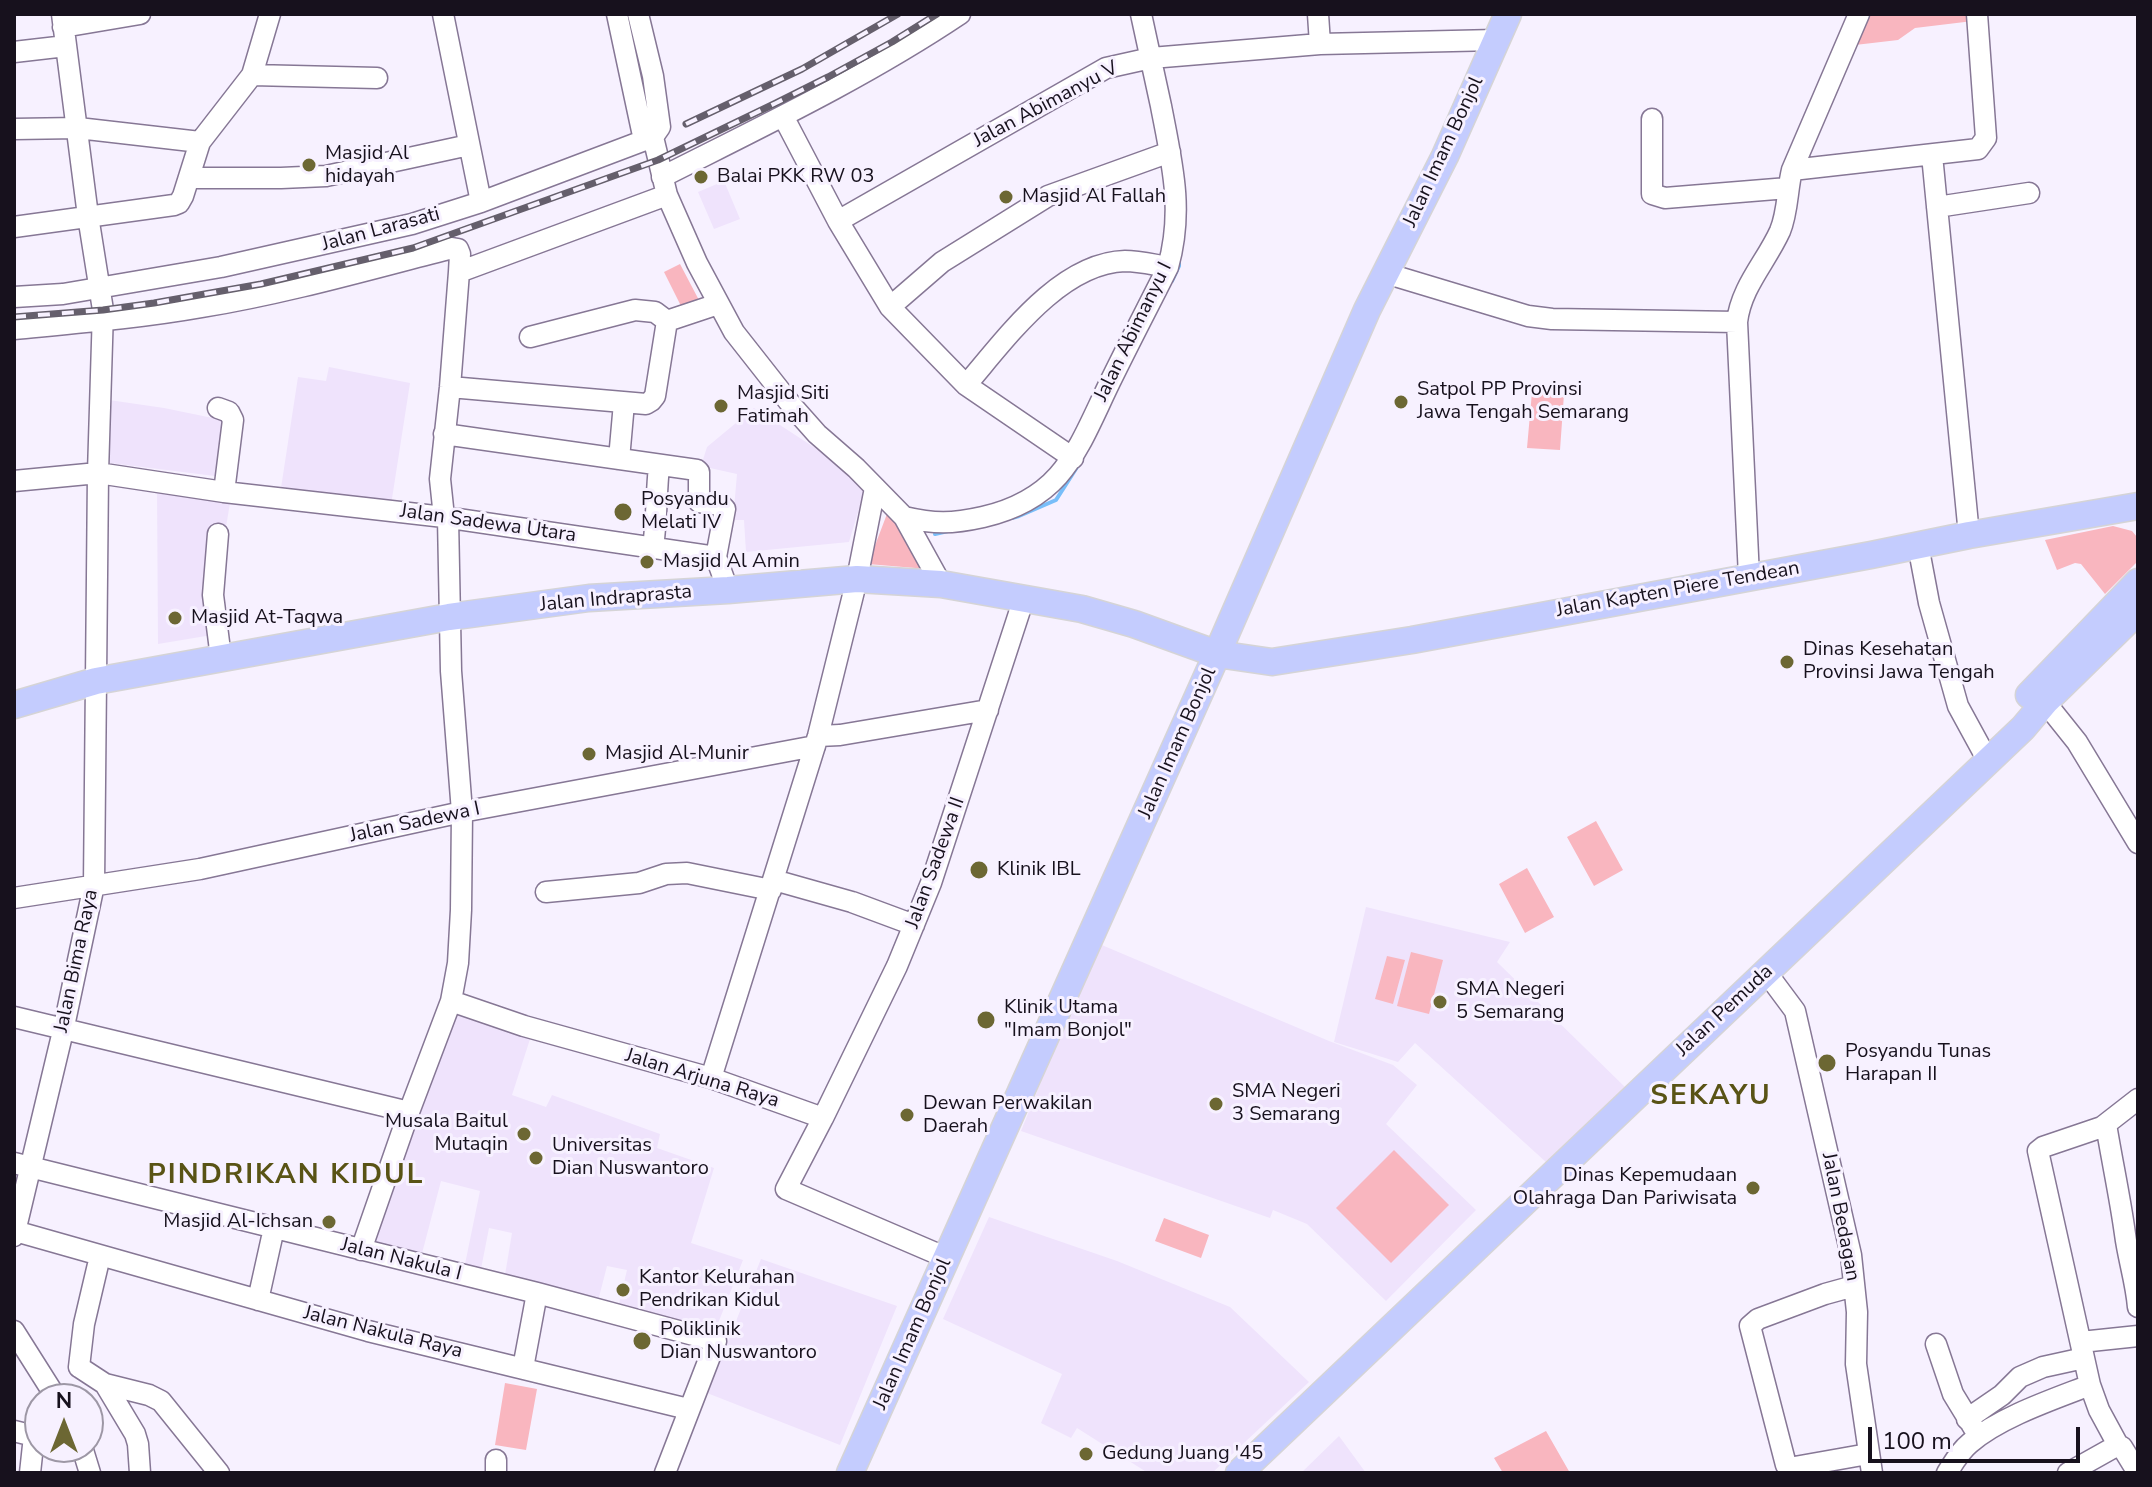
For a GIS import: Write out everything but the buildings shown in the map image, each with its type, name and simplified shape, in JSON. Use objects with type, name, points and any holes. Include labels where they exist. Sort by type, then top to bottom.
[{"type":"main road","name":"Jalan Imam Bonjol","points":[[850,1473],[1217,654],[1367,310],[1445,156],[1508,14]]},
{"type":"main road","name":"Jalan Kapten Piere Tendean","points":[[1217,654],[1272,662],[1412,640],[2138,506]]},
{"type":"main road","points":[[2099,512],[2122,513],[2138,518]]},
{"type":"main road","name":"Jalan Indraprasta","points":[[14,705],[96,681],[449,617],[589,598],[857,579],[941,584],[1024,598],[1105,615],[1217,654]]},
{"type":"main road","points":[[2023,728],[2029,695],[2138,582]]},
{"type":"main road","name":"Jalan Pemuda","points":[[1239,1473],[2023,728],[2045,702],[2138,611]]},
{"type":"street","points":[[14,52],[64,29],[140,14]]},
{"type":"street","points":[[14,227],[179,203],[200,142],[252,75],[270,14]]},
{"type":"street","points":[[443,14],[481,202]]},
{"type":"street","points":[[617,14],[642,131],[653,137],[665,186],[718,304],[734,332],[793,407],[904,517],[941,584]]},
{"type":"street","points":[[638,14],[653,76],[660,127],[653,137]]},
{"type":"street","points":[[459,272],[665,186],[783,116],[917,43],[960,14]]},
{"type":"street","name":"Jalan Abimanyu I","points":[[904,517],[943,523],[1009,510],[1049,486],[1073,458],[1168,267],[1176,240],[1177,206],[1170,152],[1141,14]]},
{"type":"street","points":[[1318,14],[1320,44]]},
{"type":"street","points":[[1749,577],[1737,322],[1739,307],[1780,231],[1790,179],[1859,14]]},
{"type":"street","points":[[1652,119],[1654,197],[1665,198],[1978,149],[1986,138],[1977,14]]},
{"type":"street","name":"Jalan Bima Raya","points":[[15,1234],[22,1165],[63,1031],[94,885],[98,473],[103,317],[64,29]]},
{"type":"street","name":"Jalan Abimanyu V","points":[[838,221],[1106,68],[1151,58],[1320,44],[1496,40]]},
{"type":"street","points":[[252,75],[377,78]]},
{"type":"street","points":[[632,81],[653,76]]},
{"type":"street","points":[[783,116],[838,221],[890,307],[966,385],[1073,458]]},
{"type":"street","points":[[14,129],[78,128],[200,142]]},
{"type":"street","name":"Jalan Larasati","points":[[14,297],[63,294],[221,267],[412,224],[481,202],[653,137]]},
{"type":"street","points":[[189,178],[326,176],[469,145]]},
{"type":"street","points":[[890,307],[942,262],[1048,196],[1170,152]]},
{"type":"street","points":[[1932,155],[1969,535]]},
{"type":"street","points":[[1937,207],[2029,193]]},
{"type":"street","points":[[14,329],[103,317],[125,319],[206,307],[282,292],[452,248],[458,249],[460,254],[440,479],[446,517],[451,671],[462,812],[458,963],[451,1001],[361,1250]]},
{"type":"street","points":[[966,385],[1019,322],[1059,288],[1080,275],[1104,264],[1127,261],[1168,267]]},
{"type":"street","points":[[1385,273],[1528,316],[1737,322]]},
{"type":"street","points":[[667,321],[718,304]]},
{"type":"street","points":[[530,337],[635,310],[655,312],[667,321]]},
{"type":"street","points":[[450,387],[646,404],[655,396],[667,321]]},
{"type":"street","points":[[619,459],[624,403]]},
{"type":"street","points":[[218,408],[229,412],[233,420],[224,492]]},
{"type":"street","points":[[444,434],[697,470],[699,502],[723,507],[716,557],[728,590]]},
{"type":"street","points":[[653,547],[658,515],[655,507],[659,466]]},
{"type":"street","name":"Jalan Sadewa Utara","points":[[14,481],[98,473],[224,492],[446,517],[716,557]]},
{"type":"street","points":[[711,1078],[816,741],[857,579],[875,488]]},
{"type":"street","points":[[218,534],[213,595],[221,658]]},
{"type":"street","points":[[1918,545],[1935,630],[1958,706],[1988,761]]},
{"type":"street","name":"Jalan Sadewa II","points":[[823,1118],[897,966],[936,869],[1024,598]]},
{"type":"street","points":[[2045,702],[2077,742],[2138,843]]},
{"type":"street","name":"Jalan Sadewa I","points":[[14,898],[200,869],[840,735],[988,710]]},
{"type":"street","points":[[546,892],[639,883],[677,872],[772,885],[852,902],[914,925]]},
{"type":"street","name":"Jalan Bedagan","points":[[1766,972],[1795,1011],[1851,1255],[1857,1312],[1856,1364],[1870,1463]]},
{"type":"street","name":"Jalan Arjuna Raya","points":[[451,1001],[524,1026],[711,1078],[823,1118]]},
{"type":"street","points":[[14,1017],[409,1112]]},
{"type":"street","points":[[2138,1099],[2102,1127],[2038,1149],[2090,1385],[2099,1410],[2118,1445],[2138,1473]]},
{"type":"street","points":[[823,1118],[786,1189],[947,1258]]},
{"type":"street","points":[[2106,1124],[2131,1228],[2138,1304]]},
{"type":"street","name":"Jalan Nakula I","points":[[22,1165],[537,1293],[716,1341],[688,1409]]},
{"type":"street","points":[[258,1300],[274,1228]]},
{"type":"street","name":"Jalan Nakula Raya","points":[[15,1234],[368,1331],[688,1409]]},
{"type":"street","points":[[61,1383],[79,1367],[84,1324],[100,1256]]},
{"type":"street","points":[[1854,1286],[1772,1314],[1752,1322],[1750,1326],[1786,1465],[1789,1468],[1870,1463]]},
{"type":"street","points":[[523,1368],[537,1293]]},
{"type":"street","points":[[14,1331],[47,1383]]},
{"type":"street","points":[[1967,1419],[2002,1395],[2020,1377],[2082,1350],[2138,1336]]},
{"type":"street","points":[[1936,1344],[1945,1376],[1979,1436]]},
{"type":"street","points":[[79,1367],[105,1384],[161,1401],[219,1473]]},
{"type":"street","points":[[105,1384],[135,1434],[140,1473]]},
{"type":"street","points":[[1947,1473],[1962,1451],[1979,1436],[2020,1413],[2090,1385]]},
{"type":"street","points":[[665,1473],[688,1409]]},
{"type":"street","points":[[2068,1473],[2118,1445]]},
{"type":"shaded area","points":[[1868,14],[1972,14],[1973,21],[1915,28],[1898,40],[1855,45]]},
{"type":"shaded area","points":[[724,181],[740,219],[714,229],[698,192]]},
{"type":"shaded area","points":[[680,264],[701,304],[684,312],[664,272]]},
{"type":"shaded area","points":[[329,367],[410,383],[391,505],[281,488],[298,377],[326,381]]},
{"type":"shaded area","points":[[1532,392],[1564,394],[1560,450],[1527,448]]},
{"type":"shaded area","points":[[109,400],[237,423],[231,478],[102,462]]},
{"type":"shaded area","points":[[754,408],[867,482],[849,542],[746,552],[744,520],[733,520],[737,474],[701,466],[707,447]]},
{"type":"shaded area","points":[[157,487],[231,497],[220,563],[218,634],[158,644]]},
{"type":"shaded area","points":[[890,506],[927,569],[868,564]]},
{"type":"shaded area","points":[[2113,526],[2132,531],[2137,537],[2138,561],[2105,594],[2081,564],[2075,563],[2057,570],[2045,540]]},
{"type":"shaded area","points":[[1596,821],[1623,870],[1594,886],[1567,837]]},
{"type":"shaded area","points":[[1527,868],[1554,917],[1525,933],[1499,884]]},
{"type":"shaded area","name":"SMA Negeri 5 Semarang","points":[[1366,907],[1510,942],[1497,962],[1626,1088],[1547,1163],[1415,1043],[1398,1062],[1334,1042]]},
{"type":"shaded area","name":"SMA Negeri 3 Semarang","points":[[1097,943],[1393,1065],[1417,1085],[1386,1124],[1476,1210],[1386,1301],[1307,1224],[1273,1210],[1270,1218],[1021,1131]]},
{"type":"shaded area","points":[[1411,952],[1443,960],[1429,1014],[1397,1006]]},
{"type":"shaded area","points":[[1387,956],[1405,960],[1393,1004],[1375,999]]},
{"type":"shaded area","name":"Universitas Dian Nuswantoro","points":[[445,1004],[531,1036],[512,1095],[546,1107],[552,1095],[660,1134],[657,1148],[714,1168],[691,1243],[743,1260],[715,1331],[619,1304],[627,1270],[607,1266],[598,1301],[504,1281],[512,1233],[489,1228],[480,1274],[464,1269],[480,1191],[441,1181],[420,1261],[355,1245]]},
{"type":"shaded area","points":[[1394,1150],[1449,1205],[1391,1263],[1336,1208]]},
{"type":"shaded area","points":[[989,1217],[1117,1261],[1230,1307],[1309,1382],[1212,1473],[1148,1473],[1077,1428],[1071,1438],[1041,1423],[1062,1374],[943,1319]]},
{"type":"shaded area","points":[[1164,1218],[1209,1235],[1201,1258],[1155,1241]]},
{"type":"shaded area","points":[[761,1259],[897,1306],[840,1445],[707,1393]]},
{"type":"shaded area","points":[[505,1383],[537,1389],[526,1450],[495,1445]]},
{"type":"shaded area","points":[[1546,1431],[1570,1473],[1503,1473],[1494,1458]]},
{"type":"shaded area","points":[[1339,1436],[1366,1473],[1301,1473]]},
{"type":"waterway","points":[[1172,281],[1179,259]]},
{"type":"waterway","points":[[1012,518],[1056,500],[1079,464]]},
{"type":"waterway","points":[[935,534],[948,531]]},
{"type":"railway","points":[[686,124],[802,69],[898,14]]},
{"type":"railway","points":[[14,317],[154,303],[261,284],[413,248],[658,160],[828,77],[937,14]]},
{"type":"place","name":"Masjid Al hidayah","points":[[309,165]]},
{"type":"place","name":"Balai PKK RW 03","points":[[701,177]]},
{"type":"place","name":"Masjid Al Fallah","points":[[1006,197]]},
{"type":"place","name":"Satpol PP Provinsi Jawa Tengah Semarang","points":[[1401,402]]},
{"type":"place","name":"Masjid Siti Fatimah","points":[[721,406]]},
{"type":"place","name":"Posyandu Melati IV","points":[[623,512]]},
{"type":"place","name":"Masjid Al Amin","points":[[647,562]]},
{"type":"place","name":"Masjid At-Taqwa","points":[[175,618]]},
{"type":"place","name":"Dinas Kesehatan Provinsi Jawa Tengah","points":[[1787,662]]},
{"type":"place","name":"Masjid Al-Munir","points":[[589,754]]},
{"type":"place","name":"Klinik IBL","points":[[979,870]]},
{"type":"place","name":"SMA Negeri 5 Semarang","points":[[1440,1002]]},
{"type":"place","name":"Klinik Utama \"Imam Bonjol\"","points":[[986,1020]]},
{"type":"place","name":"Posyandu Tunas Harapan II","points":[[1827,1063]]},
{"type":"place","name":"SMA Negeri 3 Semarang","points":[[1216,1104]]},
{"type":"place","name":"Dewan Perwakilan Daerah","points":[[907,1115]]},
{"type":"place","name":"Musala Baitul Mutaqin","points":[[524,1134]]},
{"type":"place","name":"Universitas Dian Nuswantoro","points":[[536,1158]]},
{"type":"place","name":"Dinas Kepemudaan Olahraga Dan Pariwisata","points":[[1753,1188]]},
{"type":"place","name":"Masjid Al-Ichsan","points":[[329,1222]]},
{"type":"place","name":"Kantor Kelurahan Pendrikan Kidul","points":[[623,1290]]},
{"type":"place","name":"Poliklinik Dian Nuswantoro","points":[[642,1341]]},
{"type":"place","name":"Gedung Juang '45","points":[[1086,1454]]},
{"type":"district","name":"SEKAYU","points":[[1711,1097]]},
{"type":"district","name":"PINDRIKAN KIDUL","points":[[286,1176]]}]
